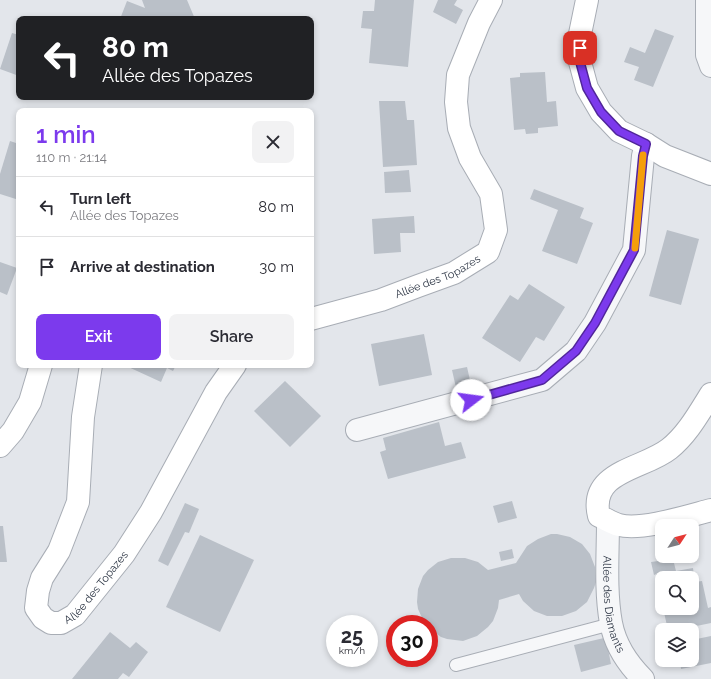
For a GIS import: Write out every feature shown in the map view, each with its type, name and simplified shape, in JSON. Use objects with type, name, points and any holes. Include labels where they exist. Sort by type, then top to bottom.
[{"type":"main road","name":"Allée des Topazes","points":[[314,318],[381,300],[412,289],[454,273],[488,252],[496,230],[491,194],[470,158],[459,128],[456,102],[458,75],[479,23],[491,0]]},
{"type":"main road","points":[[587,0],[580,34],[580,62],[587,88],[601,112],[619,131],[646,144],[665,156],[711,174]]},
{"type":"main road","points":[[0,446],[13,431],[30,402],[40,368]]},
{"type":"main road","name":"Allée des Topazes","points":[[90,368],[83,417],[78,502],[59,551],[42,578],[38,591],[36,608],[43,618],[51,623],[61,623],[75,615],[124,554],[155,505],[216,392],[233,368]]},
{"type":"main road","points":[[711,394],[692,423],[668,450],[609,480],[598,496],[597,506],[599,516],[608,521],[620,525],[640,526],[711,510]]},
{"type":"street","points":[[707,0],[706,55],[711,66]]},
{"type":"street","points":[[357,430],[542,380],[576,351],[595,323],[634,250],[643,156],[646,144]]},
{"type":"street","name":"Allée des Diamants","points":[[608,521],[608,593],[611,624],[620,648],[632,669],[643,679]]},
{"type":"lane","points":[[456,665],[611,624]]},
{"type":"building","points":[[142,0],[187,0],[194,16],[121,16],[127,1],[145,8]]},
{"type":"building","points":[[375,0],[414,0],[408,67],[369,63],[372,29],[361,28],[363,11],[374,11]]},
{"type":"building","points":[[438,0],[457,0],[454,5],[463,10],[456,24],[433,12]]},
{"type":"building","points":[[655,29],[674,36],[653,87],[634,80],[639,67],[624,62],[630,47],[645,53]]},
{"type":"building","points":[[12,33],[16,34],[16,75],[0,69]]},
{"type":"building","points":[[545,72],[547,102],[556,101],[558,126],[538,128],[538,133],[526,134],[525,129],[514,130],[510,78],[520,77],[520,73]]},
{"type":"building","points":[[379,101],[405,101],[407,120],[414,120],[417,165],[383,167]]},
{"type":"building","points":[[10,141],[16,143],[16,199],[0,194],[0,174]]},
{"type":"building","points":[[409,170],[411,192],[385,193],[384,172]]},
{"type":"building","points":[[534,189],[584,208],[580,218],[593,223],[577,264],[542,251],[558,210],[530,199]]},
{"type":"building","points":[[414,216],[415,233],[400,233],[401,252],[374,254],[372,219]]},
{"type":"building","points":[[667,230],[699,239],[681,305],[649,296]]},
{"type":"building","points":[[0,262],[16,268],[16,271],[7,295],[0,292]]},
{"type":"building","points":[[529,284],[565,307],[544,341],[536,337],[520,362],[482,338],[510,295],[518,300]]},
{"type":"building","points":[[424,334],[432,375],[379,386],[371,344]]},
{"type":"building","points":[[467,367],[472,389],[457,392],[452,370]]},
{"type":"building","points":[[131,368],[167,368],[161,382]]},
{"type":"building","points":[[167,368],[174,368],[173,371]]},
{"type":"building","points":[[285,381],[321,416],[290,447],[254,411]]},
{"type":"building","points":[[439,422],[445,446],[461,442],[466,458],[388,479],[380,452],[386,450],[383,438]]},
{"type":"building","points":[[512,501],[517,518],[498,523],[493,506]]},
{"type":"building","points":[[185,503],[199,509],[189,533],[185,532],[168,566],[158,561]]},
{"type":"building","points":[[0,526],[3,526],[7,562],[0,562]]},
{"type":"building","points":[[551,534],[570,537],[582,544],[590,554],[595,567],[596,582],[587,602],[576,611],[562,616],[547,616],[534,611],[523,601],[519,594],[499,600],[498,608],[493,621],[488,627],[477,636],[463,641],[447,639],[438,635],[438,615],[421,615],[417,602],[418,589],[423,576],[438,562],[451,558],[465,558],[478,562],[488,570],[516,563],[527,546],[538,539]]},
{"type":"building","points":[[200,535],[254,560],[220,632],[166,607]]},
{"type":"building","points":[[512,549],[514,558],[501,561],[499,552]]},
{"type":"building","points":[[651,562],[674,563],[676,571],[655,571],[654,575]]},
{"type":"building","points":[[693,568],[693,571],[676,571]]},
{"type":"building","points":[[699,581],[702,581],[708,608],[711,607],[711,623],[699,625],[699,623],[666,623],[665,615],[699,615]]},
{"type":"building","points":[[110,632],[130,648],[136,642],[148,652],[129,677],[123,673],[118,679],[72,679]]},
{"type":"building","points":[[711,636],[711,663],[699,665],[699,639]]},
{"type":"building","points":[[604,638],[607,644],[611,664],[581,672],[574,645]]},
{"type":"building","points":[[681,667],[691,667],[681,669]]},
{"type":"slow traffic","points":[[635,248],[643,155]]},
{"type":"route","points":[[471,400],[542,380],[576,351],[595,323],[634,250],[643,156],[646,144],[619,131],[601,112],[587,88],[580,62],[580,48]]}]
